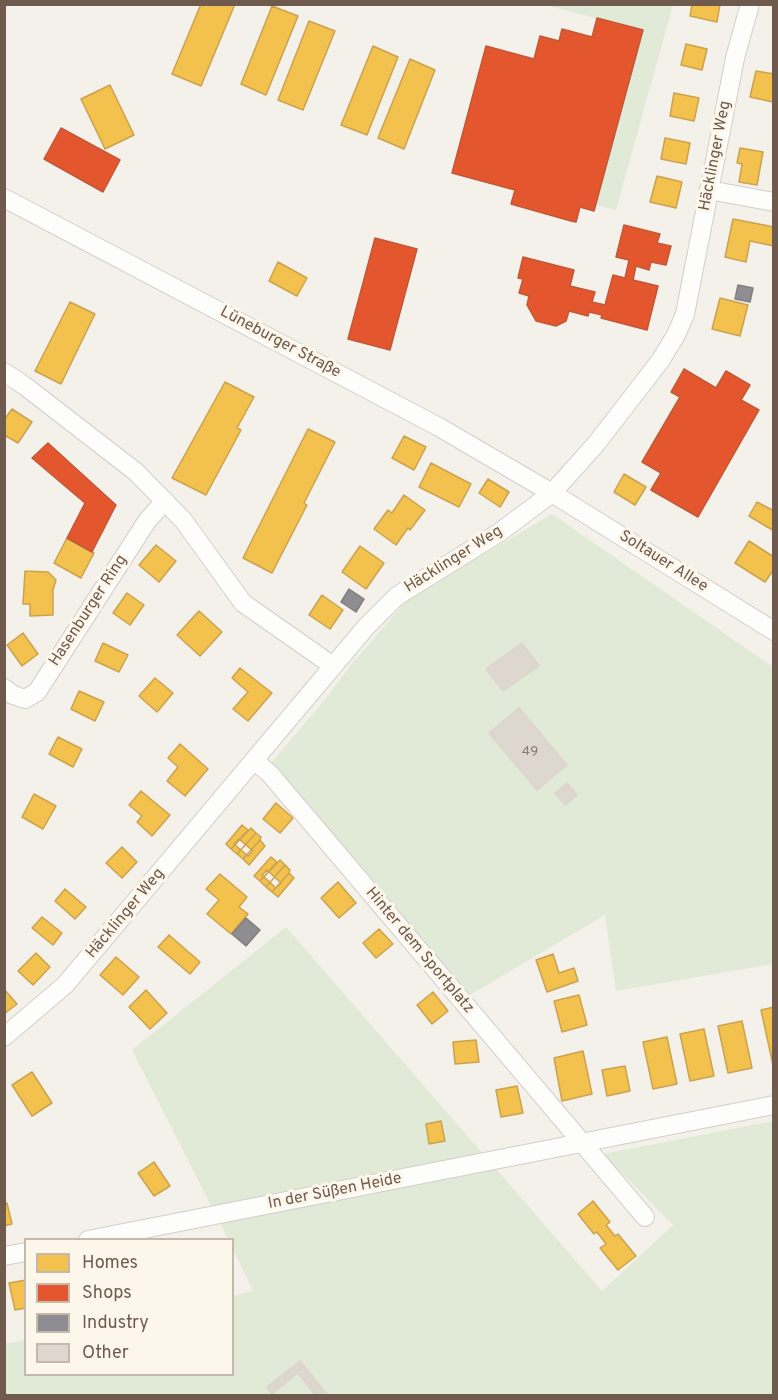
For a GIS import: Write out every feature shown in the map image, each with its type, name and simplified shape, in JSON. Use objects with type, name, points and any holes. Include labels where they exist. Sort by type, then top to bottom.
[{"type":"street","name":"Häcklinger Weg","points":[[4,1037],[65,985],[366,627],[397,596],[500,532],[552,493],[596,444],[660,361],[676,335],[685,314],[735,58],[750,4]]},
{"type":"street","points":[[710,190],[774,202]]},
{"type":"street","name":"Lüneburger Straße","points":[[4,198],[439,427],[552,493]]},
{"type":"street","points":[[4,372],[26,386],[136,472],[183,520],[243,603],[333,666]]},
{"type":"street","name":"Soltauer Allee","points":[[552,493],[774,632]]},
{"type":"street","name":"Hasenburger Ring","points":[[4,688],[13,695],[25,699],[37,692],[147,521],[165,501]]},
{"type":"street","name":"Hinter dem Sportplatz","points":[[255,761],[270,774],[582,1143]]},
{"type":"street","name":"In der Süßen Heide","points":[[93,1238],[774,1105]]},
{"type":"street","points":[[582,1143],[645,1217]]},
{"type":"street","points":[[4,1256],[24,1252]]},
{"type":"green space","points":[[546,5],[673,5],[616,210],[596,205],[643,31]]},
{"type":"green space","points":[[552,514],[773,667],[773,964],[616,991],[605,915],[465,998],[270,764],[408,599]]},
{"type":"green space","points":[[286,927],[602,1291],[673,1225],[603,1154],[773,1121],[773,1395],[5,1395],[4,1344],[24,1340],[24,1376],[234,1376],[234,1296],[253,1291],[234,1251],[234,1238],[227,1238],[132,1050]]},
{"type":"building: Homes","points":[[201,4],[235,4],[201,86],[172,74]]},
{"type":"building: Homes","points":[[692,4],[720,4],[717,22],[690,16]]},
{"type":"building: Homes","points":[[272,6],[298,16],[266,95],[241,84]]},
{"type":"building: Homes","points":[[309,21],[335,31],[303,110],[278,100]]},
{"type":"building: Homes","points":[[686,44],[707,49],[702,70],[681,65]]},
{"type":"building: Homes","points":[[373,46],[398,57],[367,135],[341,125]]},
{"type":"building: Homes","points":[[410,59],[435,70],[404,149],[378,138]]},
{"type":"building: Homes","points":[[756,71],[774,74],[773,102],[750,97]]},
{"type":"building: Homes","points":[[110,85],[134,135],[105,149],[81,99]]},
{"type":"building: Homes","points":[[674,93],[699,98],[694,121],[670,116]]},
{"type":"building: Homes","points":[[665,138],[690,143],[686,164],[661,159]]},
{"type":"building: Homes","points":[[740,148],[763,152],[757,185],[739,182],[742,164],[737,163]]},
{"type":"building: Homes","points":[[657,176],[682,182],[676,208],[650,202]]},
{"type":"building: Homes","points":[[733,219],[774,227],[774,246],[750,241],[746,262],[725,257]]},
{"type":"building: Homes","points":[[278,262],[307,278],[297,296],[269,281]]},
{"type":"building: Homes","points":[[720,298],[748,305],[740,336],[712,329]]},
{"type":"building: Homes","points":[[70,302],[95,314],[61,384],[35,371]]},
{"type":"building: Homes","points":[[225,382],[254,397],[237,428],[241,430],[206,495],[172,478]]},
{"type":"building: Homes","points":[[12,409],[32,422],[18,443],[4,435],[4,420]]},
{"type":"building: Homes","points":[[308,429],[335,442],[304,503],[307,505],[272,573],[243,558]]},
{"type":"building: Homes","points":[[404,436],[426,447],[414,470],[392,458]]},
{"type":"building: Homes","points":[[431,463],[471,484],[459,507],[419,487]]},
{"type":"building: Homes","points":[[624,474],[646,487],[635,505],[614,492]]},
{"type":"building: Homes","points":[[488,479],[509,492],[500,507],[479,493]]},
{"type":"building: Homes","points":[[404,495],[425,510],[396,545],[374,529],[388,510],[392,513]]},
{"type":"building: Homes","points":[[757,502],[774,511],[774,531],[749,516]]},
{"type":"building: Homes","points":[[67,538],[94,553],[81,578],[54,563]]},
{"type":"building: Homes","points":[[749,541],[774,557],[774,569],[765,582],[735,563]]},
{"type":"building: Homes","points":[[156,545],[176,561],[159,582],[139,565]]},
{"type":"building: Homes","points":[[360,546],[384,563],[366,589],[342,572]]},
{"type":"building: Homes","points":[[25,571],[48,572],[56,580],[53,590],[53,615],[30,616],[30,604],[23,604]]},
{"type":"building: Homes","points":[[127,593],[144,605],[130,625],[113,613]]},
{"type":"building: Homes","points":[[322,595],[343,610],[330,629],[309,615]]},
{"type":"building: Homes","points":[[199,611],[222,632],[200,656],[177,635]]},
{"type":"building: Homes","points":[[23,633],[38,654],[22,666],[7,645]]},
{"type":"building: Homes","points":[[103,643],[128,655],[119,672],[95,661]]},
{"type":"building: Homes","points":[[240,668],[272,693],[248,721],[233,709],[248,692],[232,678]]},
{"type":"building: Homes","points":[[155,678],[173,693],[157,712],[139,696]]},
{"type":"building: Homes","points":[[79,691],[104,702],[95,721],[71,709]]},
{"type":"building: Homes","points":[[58,737],[82,749],[73,767],[49,754]]},
{"type":"building: Homes","points":[[180,744],[208,769],[185,796],[167,781],[178,767],[168,758]]},
{"type":"building: Homes","points":[[141,791],[170,815],[152,836],[137,822],[142,816],[129,805]]},
{"type":"building: Homes","points":[[34,794],[56,806],[43,829],[22,817]]},
{"type":"building: Homes","points":[[276,803],[293,818],[280,833],[263,819]]},
{"type":"building: Homes","points":[[242,825],[248,830],[231,849],[226,844]]},
{"type":"building: Homes","points":[[251,828],[256,833],[237,854],[231,849]]},
{"type":"building: Homes","points":[[256,833],[261,837],[260,840],[243,859],[237,854]]},
{"type":"building: Homes","points":[[239,839],[253,851],[248,856],[234,844]]},
{"type":"building: Homes","points":[[260,840],[265,846],[249,865],[243,859]]},
{"type":"building: Homes","points":[[122,847],[137,862],[122,878],[106,863]]},
{"type":"building: Homes","points":[[271,857],[277,862],[260,881],[254,876]]},
{"type":"building: Homes","points":[[280,860],[285,865],[266,887],[260,881]]},
{"type":"building: Homes","points":[[285,865],[290,870],[289,873],[272,892],[266,887]]},
{"type":"building: Homes","points":[[267,870],[281,883],[276,888],[262,875]]},
{"type":"building: Homes","points":[[289,873],[294,878],[278,897],[272,892]]},
{"type":"building: Homes","points":[[220,874],[247,897],[239,907],[248,914],[231,934],[207,914],[219,900],[206,889]]},
{"type":"building: Homes","points":[[338,882],[356,903],[339,918],[321,898]]},
{"type":"building: Homes","points":[[65,889],[86,907],[75,919],[55,901]]},
{"type":"building: Homes","points":[[42,917],[62,933],[53,945],[32,928]]},
{"type":"building: Homes","points":[[379,929],[393,944],[376,958],[363,943]]},
{"type":"building: Homes","points":[[169,935],[200,962],[190,974],[158,947]]},
{"type":"building: Homes","points":[[36,953],[50,967],[33,985],[18,971]]},
{"type":"building: Homes","points":[[553,954],[559,973],[574,968],[578,981],[547,992],[536,960]]},
{"type":"building: Homes","points":[[116,957],[139,977],[123,995],[100,975]]},
{"type":"building: Homes","points":[[4,989],[17,1004],[4,1014]]},
{"type":"building: Homes","points":[[146,990],[167,1013],[150,1029],[129,1007]]},
{"type":"building: Homes","points":[[433,992],[448,1011],[432,1024],[417,1005]]},
{"type":"building: Homes","points":[[579,995],[587,1025],[562,1032],[554,1001]]},
{"type":"building: Homes","points":[[774,1007],[774,1064],[773,1065],[761,1010]]},
{"type":"building: Homes","points":[[742,1021],[752,1068],[728,1073],[718,1026]]},
{"type":"building: Homes","points":[[704,1029],[714,1076],[690,1081],[680,1034]]},
{"type":"building: Homes","points":[[667,1037],[677,1084],[653,1089],[643,1042]]},
{"type":"building: Homes","points":[[476,1040],[479,1062],[455,1064],[453,1042]]},
{"type":"building: Homes","points":[[583,1051],[592,1094],[562,1101],[554,1058]]},
{"type":"building: Homes","points":[[625,1066],[630,1091],[607,1096],[602,1070]]},
{"type":"building: Homes","points":[[32,1072],[52,1103],[32,1116],[12,1085]]},
{"type":"building: Homes","points":[[517,1086],[523,1113],[501,1117],[496,1090]]},
{"type":"building: Homes","points":[[441,1121],[445,1141],[429,1144],[426,1124]]},
{"type":"building: Homes","points":[[154,1162],[170,1186],[154,1196],[138,1173]]},
{"type":"building: Homes","points":[[593,1201],[610,1222],[606,1225],[615,1236],[618,1234],[636,1256],[618,1270],[600,1248],[606,1244],[597,1232],[594,1234],[578,1214]]},
{"type":"building: Homes","points":[[7,1203],[12,1224],[4,1226],[4,1204]]},
{"type":"building: Homes","points":[[24,1280],[24,1308],[15,1310],[9,1283]]},
{"type":"building: Shops","points":[[597,18],[643,30],[594,211],[580,207],[576,222],[571,221],[511,204],[515,190],[452,173],[486,46],[534,59],[540,36],[559,41],[562,29],[592,37]]},
{"type":"building: Shops","points":[[61,128],[120,160],[103,192],[44,159]]},
{"type":"building: Shops","points":[[624,225],[660,234],[657,243],[671,246],[666,265],[651,262],[649,270],[636,266],[633,280],[658,286],[647,330],[601,318],[602,315],[589,312],[588,316],[569,311],[566,321],[556,326],[536,321],[527,305],[529,296],[519,293],[523,279],[518,278],[523,257],[574,270],[570,286],[595,292],[592,302],[605,305],[613,275],[625,278],[629,260],[616,257]]},
{"type":"building: Shops","points":[[375,238],[417,249],[390,350],[348,339]]},
{"type":"building: Shops","points":[[684,369],[716,388],[726,371],[750,385],[741,400],[759,410],[698,517],[651,490],[661,473],[642,462],[680,397],[671,392]]},
{"type":"building: Shops","points":[[48,443],[116,505],[92,552],[67,538],[85,503],[32,458]]},
{"type":"building: Industry","points":[[738,285],[753,288],[750,302],[735,299]]},
{"type":"building: Industry","points":[[349,589],[364,599],[356,612],[341,602]]},
{"type":"building: Industry","points":[[246,918],[260,930],[246,946],[232,934]]},
{"type":"building: Other","points":[[522,643],[539,666],[503,691],[486,669]]},
{"type":"building: Other","points":[[519,708],[567,765],[537,790],[489,733]]},
{"type":"building: Other","points":[[567,783],[577,795],[565,805],[555,793]]},
{"type":"building: Other","points":[[300,1361],[326,1393],[323,1396],[316,1396],[298,1373],[272,1394],[267,1387]]}]
